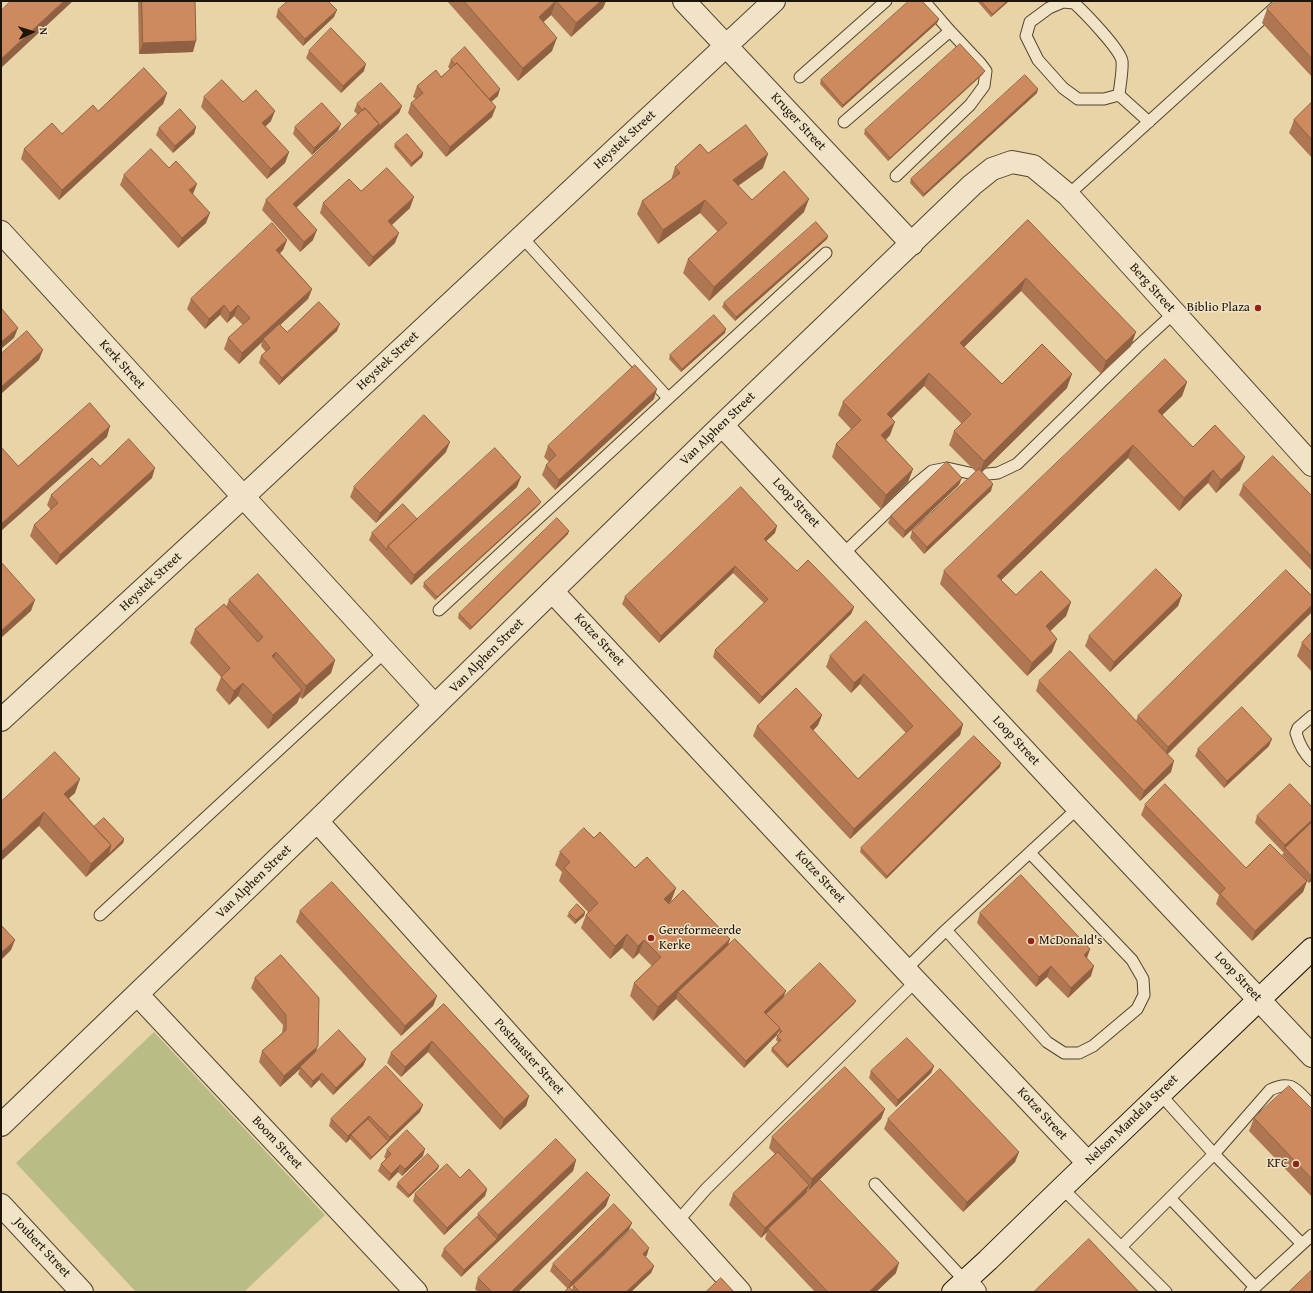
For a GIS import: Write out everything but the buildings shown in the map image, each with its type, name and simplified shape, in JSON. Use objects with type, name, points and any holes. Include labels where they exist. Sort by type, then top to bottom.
[{"type":"street","name":"Kruger Street","points":[[684,1],[912,244]]},
{"type":"street","name":"Heystek Street","points":[[1,720],[243,497],[774,1]]},
{"type":"street","name":"Berg Street","points":[[972,185],[992,169],[1012,162],[1033,166],[1068,195],[1312,465]]},
{"type":"street","name":"Van Alphen Street","points":[[1,1125],[317,821],[722,425],[972,185]]},
{"type":"street","name":"Kerk Street","points":[[1,232],[435,706]]},
{"type":"street","name":"Loop Street","points":[[722,425],[1078,808],[1312,1056]]},
{"type":"street","name":"Kotze Street","points":[[552,591],[1088,1163]]},
{"type":"street","name":"Postmaster Street","points":[[317,821],[740,1292]]},
{"type":"street","name":"Nelson Mandela Street","points":[[964,1288],[1062,1188],[1312,949]]},
{"type":"street","name":"Boom Street","points":[[137,994],[416,1292]]},
{"type":"street","name":"Joubert Street","points":[[1,1205],[82,1292]]},
{"type":"lane","points":[[800,77],[886,1]]},
{"type":"lane","points":[[896,176],[970,105],[984,86],[986,71],[924,1]]},
{"type":"lane","points":[[1068,195],[1282,1]]},
{"type":"lane","points":[[1063,2],[1074,3],[1106,36],[1122,60],[1119,95],[1104,99],[1078,99],[1063,88],[1038,60],[1026,36],[1030,22],[1049,8],[1063,2]]},
{"type":"lane","points":[[844,122],[950,31]]},
{"type":"lane","points":[[1119,95],[1149,122]]},
{"type":"lane","points":[[521,236],[668,398]]},
{"type":"lane","points":[[439,610],[826,253]]},
{"type":"lane","points":[[843,554],[932,471],[947,468],[978,475],[998,473],[1017,464],[1174,313]]},
{"type":"lane","points":[[100,915],[385,652]]},
{"type":"lane","points":[[1312,716],[1298,728],[1296,733],[1298,742],[1312,761]]},
{"type":"lane","points":[[677,1222],[706,1189],[911,975],[946,930],[1078,808]]},
{"type":"lane","points":[[946,930],[1047,1042],[1064,1052],[1079,1053],[1092,1046],[1137,1009],[1144,995],[1143,979],[1132,960],[1030,853]]},
{"type":"lane","points":[[1121,1247],[1214,1154],[1270,1090],[1280,1085],[1289,1085],[1297,1090],[1312,1106]]},
{"type":"lane","points":[[1160,1094],[1214,1154],[1302,1244]]},
{"type":"lane","points":[[875,1184],[964,1288]]},
{"type":"lane","points":[[1062,1188],[1166,1292]]},
{"type":"lane","points":[[1170,1198],[1253,1289],[1312,1235]]},
{"type":"green space","points":[[154,1032],[325,1215],[244,1292],[136,1292],[16,1163]]},
{"type":"place","name":"Biblio Plaza","points":[[1258,308]]},
{"type":"place","name":"Gereformeerde Kerke","points":[[651,938]]},
{"type":"place","name":"McDonald's","points":[[1031,941]]},
{"type":"place","name":"KFC","points":[[1296,1164]]}]
